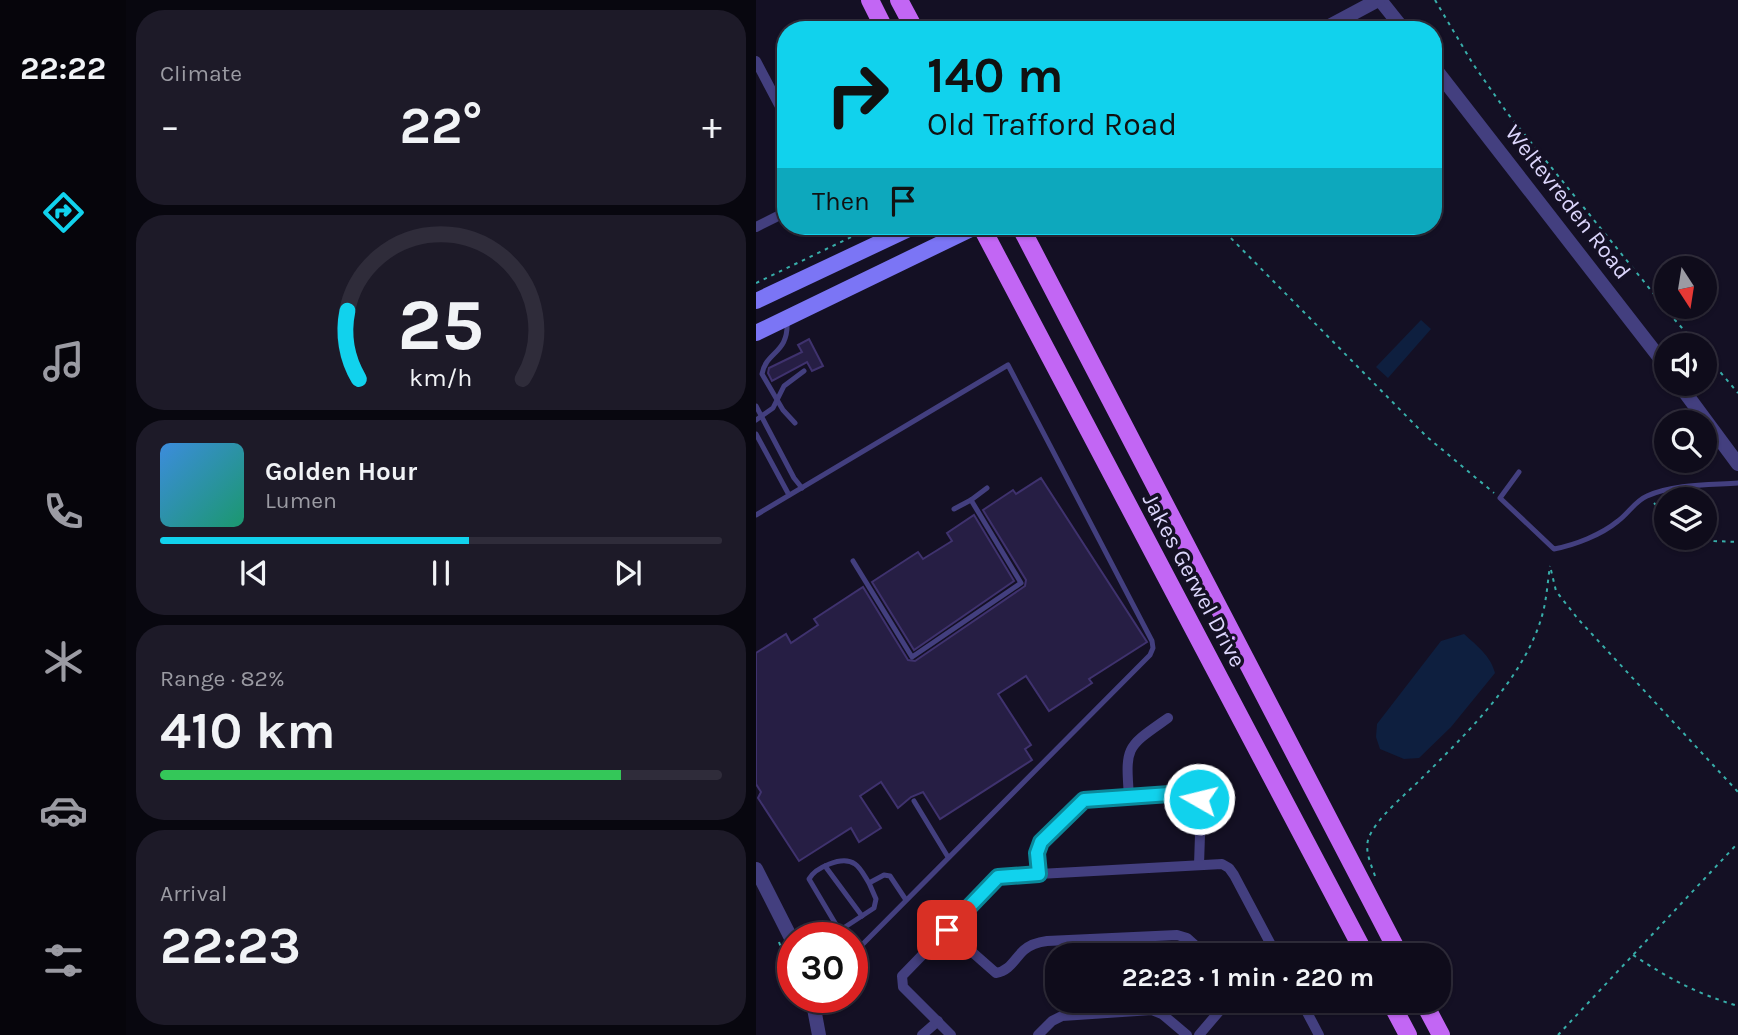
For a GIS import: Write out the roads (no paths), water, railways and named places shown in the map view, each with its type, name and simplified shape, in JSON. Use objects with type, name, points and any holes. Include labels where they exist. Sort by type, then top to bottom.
[{"type":"main road","points":[[870,0],[880,21]]},
{"type":"main road","points":[[899,0],[910,21]]},
{"type":"main road","points":[[756,302],[896,235]]},
{"type":"main road","points":[[756,333],[960,235]]},
{"type":"main road","name":"Jakes Gerwel Drive","points":[[984,235],[1359,943]]},
{"type":"main road","name":"Jakes Gerwel Drive","points":[[1025,235],[1393,943]]},
{"type":"main road","points":[[756,344],[784,319]]},
{"type":"main road","points":[[1396,1013],[1408,1035]]},
{"type":"main road","points":[[1429,1013],[1441,1035]]},
{"type":"street","points":[[1333,21],[1352,0]]},
{"type":"street","points":[[1339,21],[1379,0],[1396,21]]},
{"type":"street","points":[[756,61],[777,101]]},
{"type":"street","name":"Weltevreden Road","points":[[1442,78],[1654,351]]},
{"type":"street","points":[[756,227],[777,216]]},
{"type":"street","points":[[1688,396],[1738,464]]},
{"type":"street","points":[[1129,796],[1126,763],[1130,750],[1143,736],[1168,718]]},
{"type":"street","points":[[1039,874],[1037,853],[1041,842],[1077,804],[1090,799],[1129,796],[1184,793],[1199,799],[1202,809],[1199,865]]},
{"type":"street","points":[[951,1035],[903,987],[901,980],[905,971],[998,877],[1222,864],[1229,868],[1270,943]]},
{"type":"street","points":[[756,869],[783,922]]},
{"type":"street","points":[[947,930],[996,973],[1006,970],[1025,950],[1047,941],[1177,935],[1193,943]]},
{"type":"street","points":[[1038,1035],[1057,1018],[1152,1010],[1162,1014],[1187,1035]]},
{"type":"street","points":[[814,1013],[819,1035]]},
{"type":"street","points":[[1199,1035],[1218,1013]]},
{"type":"street","points":[[1307,1013],[1319,1035]]},
{"type":"street","points":[[922,1035],[937,1021]]},
{"type":"lane","points":[[784,319],[786,338],[783,346],[764,365],[762,374],[786,415],[795,423]]},
{"type":"lane","points":[[756,515],[998,369],[1009,366],[1152,641],[1150,655],[868,939]]},
{"type":"lane","points":[[759,418],[773,408],[784,386],[804,370]]},
{"type":"lane","points":[[756,406],[759,418],[802,488]]},
{"type":"lane","points":[[756,435],[789,495]]},
{"type":"lane","points":[[1519,472],[1500,498],[1553,549],[1565,547],[1603,531],[1646,497],[1677,488],[1738,483]]},
{"type":"lane","points":[[954,509],[988,488]]},
{"type":"lane","points":[[853,561],[912,657],[1021,583],[971,500]]},
{"type":"lane","points":[[914,801],[948,858]]},
{"type":"lane","points":[[837,862],[852,862],[869,883],[876,899],[875,905],[845,928],[838,928],[809,883],[810,875],[825,866],[837,862]]},
{"type":"lane","points":[[825,866],[862,916]]},
{"type":"lane","points":[[869,883],[889,875],[906,900]]},
{"type":"water","points":[[1421,320],[1431,329],[1388,378],[1376,367]]},
{"type":"water","points":[[1464,634],[1487,656],[1495,673],[1451,727],[1419,758],[1404,759],[1380,749],[1376,737],[1377,724],[1441,641]]}]
